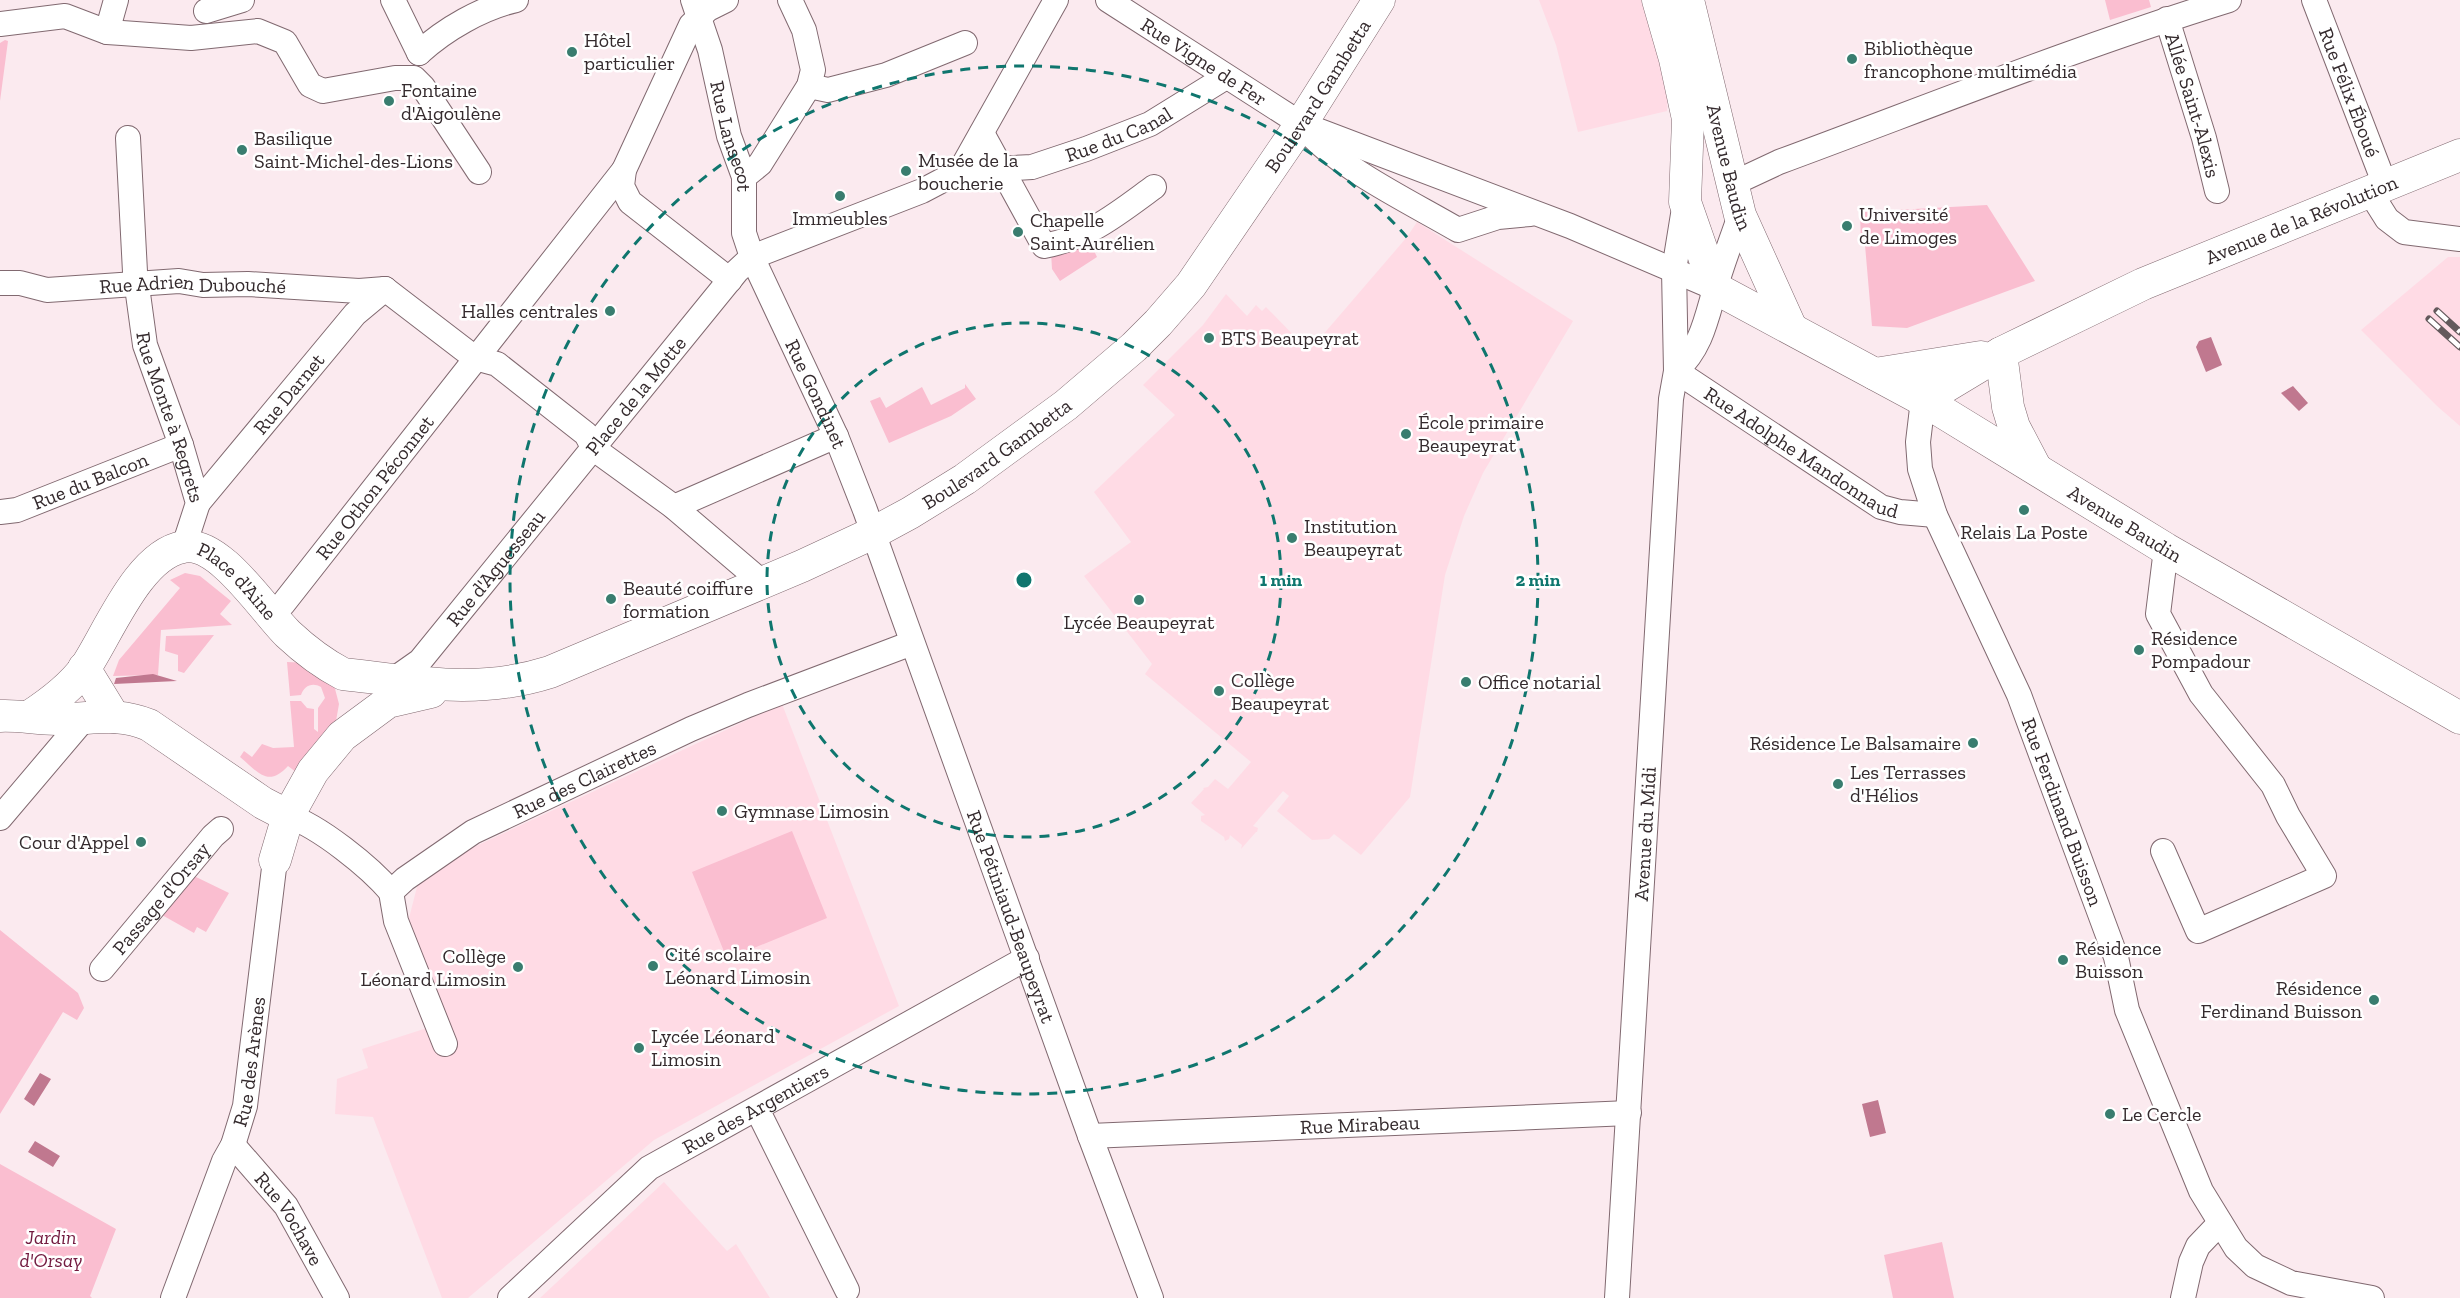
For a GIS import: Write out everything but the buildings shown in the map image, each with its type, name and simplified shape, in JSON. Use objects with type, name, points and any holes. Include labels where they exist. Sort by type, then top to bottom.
[{"type":"main road","name":"Boulevard Gambetta","points":[[390,691],[503,683],[530,679],[550,672],[764,583],[873,533],[965,479],[1066,405],[1134,347],[1191,285],[1301,124],[1379,0]]},
{"type":"main road","name":"Avenue Baudin","points":[[1658,0],[1675,59],[1688,119],[1685,202],[1715,288],[1923,400],[2166,549],[2460,718]]},
{"type":"main road","name":"Avenue Baudin","points":[[1688,0],[1740,215],[1791,328]]},
{"type":"main road","name":"Avenue de la Révolution","points":[[2001,353],[2144,284],[2460,155]]},
{"type":"main road","points":[[1875,374],[2001,353]]},
{"type":"main road","points":[[1923,400],[2001,353]]},
{"type":"main road","points":[[2001,353],[2011,417],[2035,468]]},
{"type":"main road","name":"Place d'Aine","points":[[15,716],[71,684],[84,668],[116,612],[152,564],[166,552],[184,546],[206,551],[237,575],[288,633],[330,667],[390,691]]},
{"type":"main road","points":[[84,668],[99,718]]},
{"type":"main road","points":[[343,674],[345,723]]},
{"type":"main road","points":[[15,716],[53,720],[131,718],[149,725],[263,803],[288,816],[313,771],[345,723],[390,691]]},
{"type":"main road","name":"Rue des Arènes","points":[[275,860],[288,816]]},
{"type":"street","points":[[107,32],[116,0]]},
{"type":"street","points":[[198,38],[207,5],[242,0]]},
{"type":"street","points":[[255,0],[258,31]]},
{"type":"street","points":[[393,0],[419,53]]},
{"type":"street","points":[[475,358],[623,178],[691,25],[696,8],[726,0]]},
{"type":"street","points":[[744,177],[760,164],[809,86],[813,70],[804,30],[790,0]]},
{"type":"street","points":[[752,257],[922,191],[960,171],[1056,0]]},
{"type":"street","name":"Rue Vigne de Fer","points":[[1108,0],[1301,124]]},
{"type":"street","points":[[1732,184],[1779,162],[2039,65],[2167,19],[2229,0]]},
{"type":"street","name":"Rue Félix Éboué","points":[[2314,0],[2387,219],[2404,232],[2460,239]]},
{"type":"street","points":[[414,78],[419,53],[435,38],[505,1]]},
{"type":"street","points":[[0,24],[64,8],[107,32],[198,38],[258,31],[279,38],[290,48],[310,85],[323,91],[395,78],[414,78],[423,87],[479,172]]},
{"type":"street","name":"Rue Lansecot","points":[[696,8],[710,50],[729,136],[744,177],[744,233],[752,257]]},
{"type":"street","name":"Allée Saint-Alexis","points":[[2167,19],[2217,191]]},
{"type":"street","points":[[809,86],[828,90],[886,75],[965,43]]},
{"type":"street","name":"Rue du Canal","points":[[960,171],[1032,167],[1086,149],[1140,128],[1226,77]]},
{"type":"street","points":[[1301,124],[1321,146],[1350,166],[1458,230],[1498,217],[1534,213]]},
{"type":"street","points":[[1301,124],[1534,213],[1715,288]]},
{"type":"street","points":[[982,132],[1044,246],[1081,236],[1110,219],[1154,187]]},
{"type":"street","name":"Rue Monte à Regrets","points":[[128,138],[137,285],[145,345],[181,445],[198,503],[184,546]]},
{"type":"street","points":[[623,178],[630,202],[730,280]]},
{"type":"street","name":"Avenue Baudin","points":[[1674,270],[1685,202]]},
{"type":"street","points":[[1676,371],[1690,358],[1707,319],[1740,215]]},
{"type":"street","name":"Rue Gondinet","points":[[752,257],[836,436],[873,533]]},
{"type":"street","name":"Place de la Motte","points":[[385,289],[475,358],[496,364],[506,371],[586,434],[594,449],[730,280],[752,257]]},
{"type":"street","name":"Avenue du Midi","points":[[1617,1298],[1670,411],[1676,371],[1674,270]]},
{"type":"street","name":"Rue Adrien Dubouché","points":[[0,283],[20,283],[47,290],[179,281],[203,285],[248,284],[338,290],[385,289]]},
{"type":"street","name":"Rue Darnet","points":[[198,503],[355,314],[385,289]]},
{"type":"street","name":"Rue Othon Péconnet","points":[[271,614],[283,604],[475,358]]},
{"type":"street","name":"Rue Adolphe Mandonnaud","points":[[1676,371],[1881,507],[1900,512],[1935,515]]},
{"type":"street","name":"Rue Ferdinand Buisson","points":[[1923,400],[1918,442],[1920,469],[1935,515],[2019,694],[2116,957],[2127,1010],[2201,1191],[2236,1248],[2255,1266],[2292,1290],[2372,1298]]},
{"type":"street","points":[[674,507],[836,436]]},
{"type":"street","name":"Rue du Balcon","points":[[0,512],[17,510],[181,445]]},
{"type":"street","points":[[594,449],[674,507],[764,583]]},
{"type":"street","name":"Rue d'Aguesseau","points":[[390,691],[420,661],[594,449]]},
{"type":"street","name":"Rue Pétiniaud-Beaupeyrat","points":[[873,533],[1090,1136],[1151,1298]]},
{"type":"street","points":[[2163,851],[2198,931],[2324,876],[2288,816],[2273,785],[2201,694],[2158,614],[2166,549]]},
{"type":"street","name":"Rue des Clairettes","points":[[390,892],[473,832],[710,721],[912,643]]},
{"type":"street","points":[[0,819],[99,718]]},
{"type":"street","points":[[288,816],[310,825],[378,877],[390,892],[396,921],[445,1044]]},
{"type":"street","name":"Passage d'Orsay","points":[[102,969],[221,829]]},
{"type":"street","name":"Rue des Arènes","points":[[173,1297],[224,1161],[233,1145],[245,1106],[275,860]]},
{"type":"street","name":"Rue des Argentiers","points":[[510,1298],[649,1168],[1026,958]]},
{"type":"street","points":[[757,1109],[847,1290]]},
{"type":"street","name":"Rue Mirabeau","points":[[1090,1136],[1629,1113]]},
{"type":"street","name":"Rue Vochave","points":[[233,1145],[286,1206],[337,1298]]},
{"type":"street","points":[[2183,1298],[2191,1262],[2198,1246],[2220,1223]]},
{"type":"shaded area","points":[[1539,0],[1641,0],[1668,91],[1667,111],[1578,132],[1556,45]]},
{"type":"shaded area","name":"Institution Beaupeyrat","points":[[1417,222],[1573,321],[1483,473],[1464,516],[1445,575],[1410,797],[1361,855],[1334,834],[1329,839],[1312,840],[1277,811],[1289,796],[1283,791],[1253,826],[1258,828],[1257,832],[1241,849],[1242,845],[1230,835],[1225,841],[1224,837],[1201,821],[1201,816],[1205,815],[1191,803],[1203,788],[1208,787],[1215,779],[1228,789],[1251,762],[1145,674],[1152,664],[1084,576],[1131,542],[1094,492],[1175,415],[1143,385],[1203,325],[1226,294],[1247,316],[1256,305],[1262,311],[1266,307],[1309,351],[1407,237]]},
{"type":"shaded area","points":[[2448,257],[2460,257],[2460,426],[2361,330]]},
{"type":"shaded area","points":[[2211,337],[2222,365],[2206,372],[2196,347],[2199,341]]},
{"type":"shaded area","points":[[2293,386],[2308,403],[2299,411],[2281,393]]},
{"type":"shaded area","points":[[153,674],[177,681],[114,684],[116,678]]},
{"type":"shaded area","name":"Cité scolaire Léonard Limosin","points":[[782,704],[899,1006],[654,1140],[468,1298],[442,1298],[373,1117],[335,1114],[337,1079],[368,1068],[362,1049],[427,1028],[407,926],[418,883],[450,858]]},
{"type":"shaded area","points":[[40,1073],[51,1079],[34,1106],[24,1099]]},
{"type":"shaded area","points":[[1878,1100],[1886,1133],[1870,1137],[1862,1104]]},
{"type":"shaded area","points":[[35,1141],[60,1156],[53,1167],[28,1152]]},
{"type":"shaded area","points":[[664,1182],[727,1251],[736,1244],[770,1298],[540,1298]]},
{"type":"green space","points":[[2105,0],[2149,0],[2151,7],[2110,20]]},
{"type":"green space","points":[[8,41],[0,101],[0,43]]},
{"type":"green space","points":[[1987,205],[2035,281],[1907,328],[1872,326],[1865,245],[1861,245],[1860,212]]},
{"type":"green space","points":[[1089,240],[1097,257],[1060,281],[1052,269],[1051,252]]},
{"type":"green space","points":[[965,384],[976,399],[951,416],[889,443],[870,401],[880,397],[886,408],[922,387],[931,405],[965,388]]},
{"type":"green space","points":[[185,573],[200,576],[231,601],[220,614],[232,625],[161,630],[158,675],[113,676],[119,660],[180,588],[170,580]]},
{"type":"green space","points":[[214,635],[184,673],[178,671],[178,655],[165,651],[166,636]]},
{"type":"green space","points":[[287,662],[309,663],[334,685],[339,704],[336,721],[296,772],[288,766],[281,773],[269,777],[258,772],[240,757],[244,751],[252,757],[262,744],[273,748],[294,747],[290,701],[301,701],[307,708],[314,709],[314,729],[318,732],[318,708],[325,698],[321,687],[314,685],[306,687],[301,695],[290,696]]},
{"type":"green space","points":[[792,831],[827,918],[727,959],[692,872]]},
{"type":"green space","points":[[194,876],[229,893],[206,932],[197,927],[194,933],[162,915]]},
{"type":"green space","points":[[0,930],[78,993],[84,1008],[77,1020],[63,1012],[0,1114]]},
{"type":"green space","name":"Jardin d'Orsay","points":[[0,1164],[116,1229],[90,1296],[92,1298],[0,1298]]},
{"type":"green space","points":[[1942,1242],[1954,1298],[1893,1298],[1884,1255]]},
{"type":"railway","points":[[2437,311],[2460,332]]},
{"type":"railway","points":[[2429,319],[2460,347]]},
{"type":"place","name":"Hôtel particulier","points":[[572,52]]},
{"type":"place","name":"Bibliothèque francophone multimédia","points":[[1852,59]]},
{"type":"place","name":"Fontaine d'Aigoulène","points":[[389,101]]},
{"type":"place","name":"Basilique Saint-Michel-des-Lions","points":[[242,150]]},
{"type":"place","name":"Musée de la boucherie","points":[[906,171]]},
{"type":"place","name":"Immeubles","points":[[840,196]]},
{"type":"place","name":"Université de Limoges","points":[[1847,226]]},
{"type":"place","name":"Chapelle Saint-Aurélien","points":[[1018,232]]},
{"type":"place","name":"Halles centrales","points":[[610,311]]},
{"type":"place","name":"BTS Beaupeyrat","points":[[1209,338]]},
{"type":"place","name":"École primaire Beaupeyrat","points":[[1406,434]]},
{"type":"place","name":"Relais La Poste","points":[[2024,510]]},
{"type":"place","name":"Institution Beaupeyrat","points":[[1292,538]]},
{"type":"place","name":"Beauté coiffure formation","points":[[611,599]]},
{"type":"place","name":"Lycée Beaupeyrat","points":[[1139,600]]},
{"type":"place","name":"Résidence Pompadour","points":[[2139,650]]},
{"type":"place","name":"Office notarial","points":[[1466,682]]},
{"type":"place","name":"Collège Beaupeyrat","points":[[1219,691]]},
{"type":"place","name":"Résidence Le Balsamaire","points":[[1973,743]]},
{"type":"place","name":"Les Terrasses d'Hélios","points":[[1838,784]]},
{"type":"place","name":"Gymnase Limosin","points":[[722,811]]},
{"type":"place","name":"Cour d'Appel","points":[[141,842]]},
{"type":"place","name":"Résidence Buisson","points":[[2063,960]]},
{"type":"place","name":"Cité scolaire Léonard Limosin","points":[[653,966]]},
{"type":"place","name":"Collège Léonard Limosin","points":[[518,967]]},
{"type":"place","name":"Résidence Ferdinand Buisson","points":[[2374,1000]]},
{"type":"place","name":"Lycée Léonard Limosin","points":[[639,1048]]},
{"type":"place","name":"Le Cercle","points":[[2110,1114]]}]
